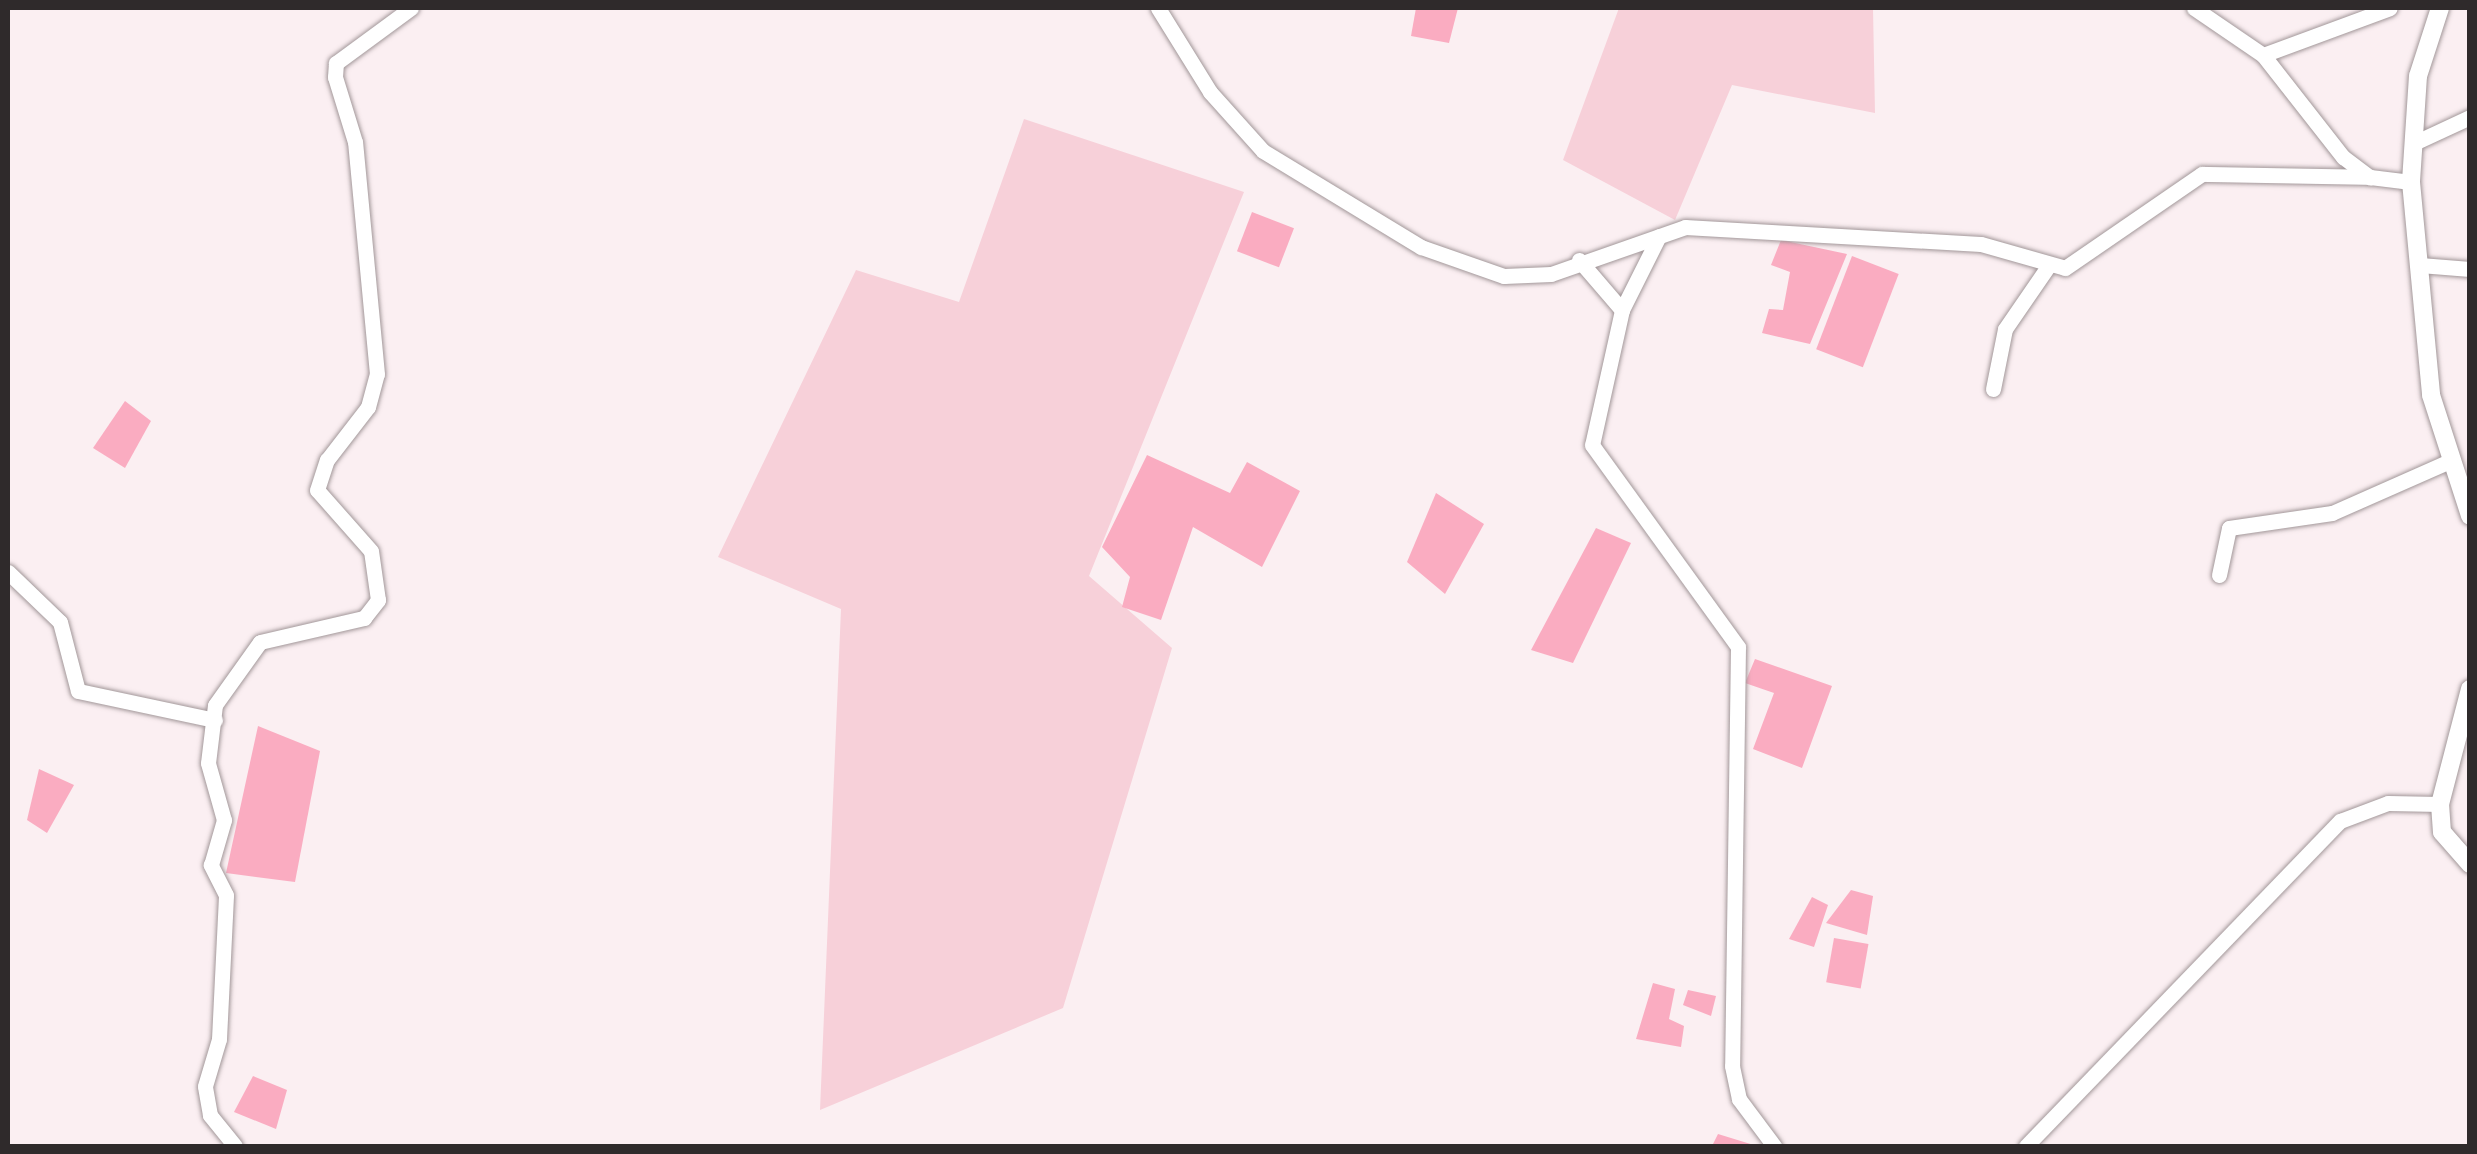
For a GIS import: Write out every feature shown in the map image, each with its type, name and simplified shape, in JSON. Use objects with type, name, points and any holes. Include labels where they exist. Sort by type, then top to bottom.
[{"type":"street","points":[[235,1146],[210,1115],[205,1086],[219,1039],[226,895],[211,864],[224,820],[208,763],[222,687],[260,642],[364,618],[378,600],[370,552],[317,490],[327,460],[368,407],[378,374],[356,142],[334,77],[336,63],[410,8]]},
{"type":"street","points":[[1158,8],[1210,92],[1263,151],[1366,216],[1504,276],[1579,260],[1661,234],[1751,228],[1981,244],[2049,265],[2082,264],[2202,174],[2370,177],[2412,182]]},
{"type":"street","points":[[2194,8],[2263,55],[2343,158],[2370,177]]},
{"type":"street","points":[[2263,55],[2390,8]]},
{"type":"street","points":[[2440,8],[2418,76],[2412,182],[2431,395],[2470,516]]},
{"type":"street","points":[[2414,143],[2470,117]]},
{"type":"street","points":[[1661,234],[1622,310],[1592,445],[1738,647],[1732,1066],[1738,1099],[1774,1146]]},
{"type":"street","points":[[1579,260],[1622,310]]},
{"type":"street","points":[[1994,389],[2005,330],[2049,265]]},
{"type":"street","points":[[2420,265],[2470,269]]},
{"type":"street","points":[[2219,575],[2230,528],[2332,513],[2450,461]]},
{"type":"street","points":[[8,572],[60,622],[78,691],[215,720]]},
{"type":"street","points":[[2470,688],[2440,804],[2442,832],[2470,864]]},
{"type":"street","points":[[2026,1146],[2340,821],[2388,803],[2440,804]]},
{"type":"shaded area","points":[[1619,8],[1873,8],[1875,113],[1732,85],[1675,220],[1563,160]]},
{"type":"shaded area","points":[[1024,119],[1244,192],[1089,576],[1172,648],[1063,1008],[820,1110],[841,609],[718,557],[856,270],[959,302]]},
{"type":"building","points":[[1416,8],[1458,8],[1449,43],[1411,36]]},
{"type":"building","points":[[1252,212],[1294,228],[1279,267],[1237,251]]},
{"type":"building","points":[[1781,240],[1847,254],[1810,344],[1762,333],[1769,309],[1783,310],[1790,272],[1771,265]]},
{"type":"building","points":[[1852,256],[1899,274],[1863,367],[1816,349]]},
{"type":"building","points":[[125,401],[151,421],[125,468],[93,448]]},
{"type":"building","points":[[1147,455],[1230,493],[1247,462],[1300,491],[1262,567],[1193,527],[1161,620],[1122,607],[1130,577],[1102,547]]},
{"type":"building","points":[[1436,493],[1484,524],[1445,594],[1407,562]]},
{"type":"building","points":[[1596,528],[1631,543],[1573,663],[1531,650]]},
{"type":"building","points":[[1755,659],[1832,686],[1802,768],[1753,749],[1774,693],[1745,683]]},
{"type":"building","points":[[258,726],[320,751],[295,882],[226,873]]},
{"type":"building","points":[[39,769],[74,785],[47,833],[27,820]]},
{"type":"building","points":[[1851,890],[1873,896],[1867,935],[1826,923]]},
{"type":"building","points":[[1812,897],[1828,905],[1814,947],[1789,939]]},
{"type":"building","points":[[1834,938],[1868,944],[1861,988],[1826,982]]},
{"type":"building","points":[[1653,983],[1675,989],[1669,1019],[1684,1026],[1681,1047],[1636,1039]]},
{"type":"building","points":[[1688,990],[1716,996],[1711,1016],[1683,1005]]},
{"type":"building","points":[[253,1076],[287,1090],[276,1129],[234,1112]]},
{"type":"building","points":[[1718,1134],[1757,1146],[1712,1146]]}]
